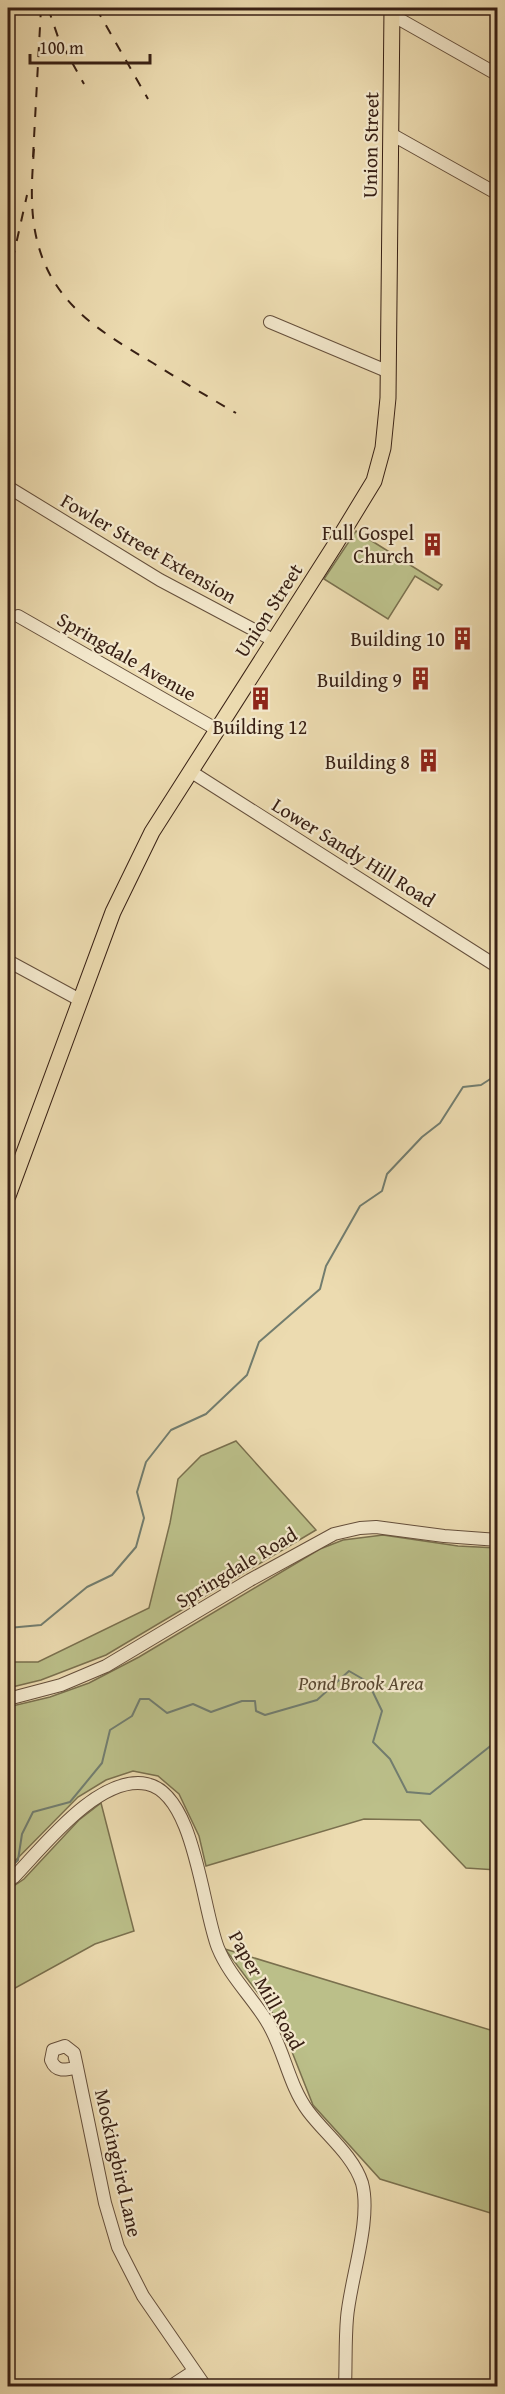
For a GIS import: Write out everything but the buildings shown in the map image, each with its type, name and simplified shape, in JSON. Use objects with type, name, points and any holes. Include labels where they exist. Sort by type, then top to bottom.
[{"type":"main road","name":"Union Street","points":[[8,1196],[113,912],[133,868],[152,832],[216,729],[374,481],[386,436],[389,372],[392,11]]},
{"type":"street","points":[[392,11],[498,75]]},
{"type":"street","points":[[391,134],[498,194]]},
{"type":"street","points":[[270,322],[389,372]]},
{"type":"street","name":"Fowler Street Extension","points":[[8,487],[160,580],[273,640]]},
{"type":"street","name":"Springdale Avenue","points":[[18,616],[216,729]]},
{"type":"street","name":"Lower Sandy Hill Road","points":[[190,771],[498,967]]},
{"type":"street","points":[[8,962],[80,1000]]},
{"type":"street","name":"Springdale Road","points":[[8,1699],[61,1685],[106,1666],[334,1534],[376,1527],[498,1540]]},
{"type":"street","name":"Paper Mill Road","points":[[8,1881],[73,1816],[110,1790],[130,1784],[147,1784],[160,1790],[174,1803],[181,1815],[196,1860],[207,1913],[219,1950],[238,1982],[266,2020],[281,2050],[298,2094],[307,2109],[353,2165],[362,2183],[363,2220],[347,2318],[345,2386]]},
{"type":"street","name":"Mockingbird Lane","points":[[77,2067],[105,2203],[118,2247],[138,2289],[205,2386]]},
{"type":"street","points":[[171,2386],[194,2371]]},
{"type":"green space","points":[[356,531],[442,585],[438,590],[415,576],[388,619],[324,579]]},
{"type":"green space","points":[[236,1441],[316,1530],[106,1655],[41,1680],[8,1688],[8,1662],[38,1662],[149,1608],[170,1523],[178,1479],[201,1456]]},
{"type":"green space","name":"Pond Brook Area","points":[[383,1535],[458,1546],[497,1548],[497,1870],[466,1868],[420,1820],[364,1819],[206,1866],[199,1836],[179,1794],[158,1776],[133,1771],[106,1780],[78,1797],[8,1868],[8,1707],[50,1697],[89,1683],[139,1657],[320,1549],[343,1540]]},
{"type":"green space","points":[[101,1803],[134,1931],[95,1944],[8,1992],[8,1890],[24,1879],[79,1820]]},
{"type":"green space","points":[[225,1949],[497,2032],[497,2215],[380,2179],[313,2105],[281,2024]]},
{"type":"waterway","points":[[8,1628],[41,1625],[87,1587],[112,1575],[136,1547],[144,1518],[137,1492],[146,1462],[171,1430],[206,1414],[247,1375],[259,1342],[320,1289],[326,1266],[360,1206],[382,1191],[387,1174],[422,1137],[440,1123],[463,1087],[481,1085],[495,1076],[495,1043],[498,1042]]},
{"type":"waterway","points":[[8,1870],[18,1860],[22,1834],[33,1812],[70,1802],[102,1763],[110,1730],[132,1716],[140,1699],[149,1699],[167,1713],[193,1704],[211,1712],[242,1701],[255,1701],[256,1711],[265,1715],[317,1700],[349,1671],[368,1682],[382,1711],[373,1742],[390,1759],[407,1792],[430,1794],[498,1740]]},
{"type":"railway","points":[[8,48],[12,8]]},
{"type":"railway","points":[[33,157],[41,8]]},
{"type":"railway","points":[[48,8],[58,37],[84,84]]},
{"type":"railway","points":[[96,8],[148,99]]},
{"type":"railway","points":[[34,149],[33,221],[42,255],[51,277],[63,295],[94,325],[113,338],[236,413]]},
{"type":"railway","points":[[8,280],[27,195]]},
{"type":"place","name":"Full Gospel Church","points":[[432,544]]},
{"type":"place","name":"Building 10","points":[[463,638]]},
{"type":"place","name":"Building 9","points":[[420,679]]},
{"type":"place","name":"Building 12","points":[[260,698]]},
{"type":"place","name":"Building 8","points":[[428,761]]}]
